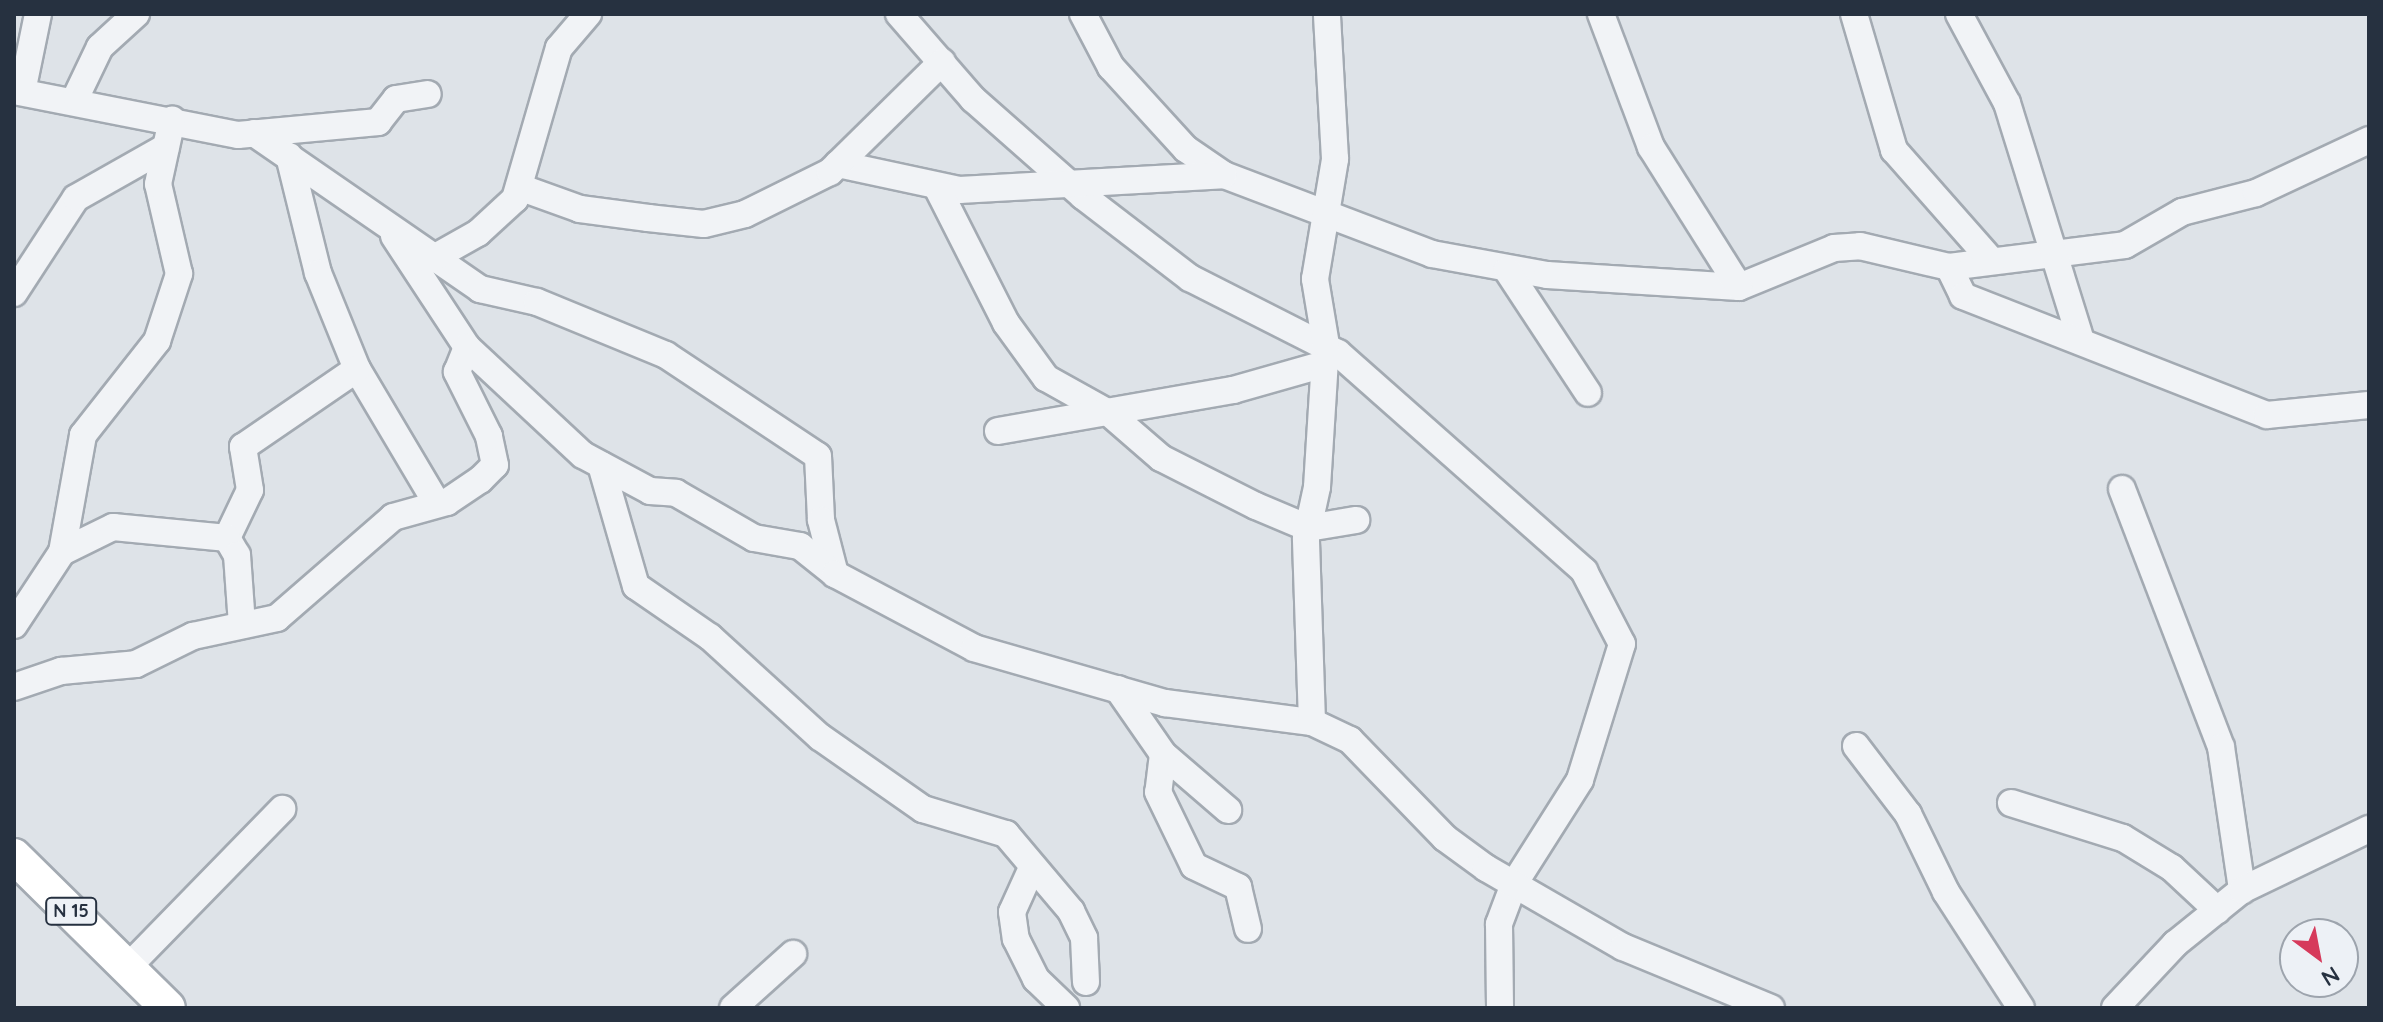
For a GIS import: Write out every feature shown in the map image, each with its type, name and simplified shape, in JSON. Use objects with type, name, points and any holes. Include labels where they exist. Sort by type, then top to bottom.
[{"type":"main road","name":"N 15","points":[[14,856],[168,1008]]},
{"type":"street","points":[[38,14],[18,91],[76,97],[172,120],[254,133],[378,122],[396,99],[428,94]]},
{"type":"street","points":[[76,97],[100,47],[136,14]]},
{"type":"street","points":[[430,260],[501,215],[519,187],[559,48],[588,14]]},
{"type":"street","points":[[899,14],[942,62],[1069,183],[1190,278],[1325,355],[1465,458],[1584,571],[1622,644],[1580,780],[1514,884],[1499,924],[1500,1008]]},
{"type":"street","points":[[1083,14],[1111,67],[1186,149],[1224,175],[1328,209],[1432,254],[1507,270],[1739,287],[1834,248],[1860,246],[1949,267],[2125,245],[2182,212],[2256,193],[2369,140]]},
{"type":"street","points":[[1312,722],[1308,528],[1325,355],[1315,279],[1335,159],[1327,14]]},
{"type":"street","points":[[1601,14],[1651,147],[1739,287]]},
{"type":"street","points":[[1854,14],[1894,150],[1992,261]]},
{"type":"street","points":[[1959,14],[2007,103],[2080,338]]},
{"type":"street","points":[[519,187],[580,209],[704,224],[791,195],[838,164],[942,62]]},
{"type":"street","points":[[14,625],[62,552],[83,435],[157,341],[179,274],[158,184],[172,120]]},
{"type":"street","points":[[254,133],[288,153],[310,178],[394,236],[480,289],[537,302],[666,355],[818,456],[821,520],[835,574]]},
{"type":"street","points":[[14,293],[76,198],[166,147]]},
{"type":"street","points":[[288,153],[318,273],[357,369],[437,504]]},
{"type":"street","points":[[838,164],[937,187],[1224,175]]},
{"type":"street","points":[[937,187],[1026,356],[1046,378],[1109,413],[1161,458],[1308,528],[1356,520]]},
{"type":"street","points":[[394,236],[467,347],[601,465],[650,491],[676,493],[754,538],[800,546],[835,574],[974,648],[1218,714],[1312,722],[1350,740],[1445,838],[1514,884],[1623,947],[1771,1008]]},
{"type":"street","points":[[1949,267],[1963,296],[2080,338],[2267,415],[2369,405]]},
{"type":"street","points":[[1507,270],[1588,393]]},
{"type":"street","points":[[14,687],[61,671],[136,664],[193,636],[277,618],[393,517],[437,504],[495,465],[489,436],[457,372],[467,347]]},
{"type":"street","points":[[998,431],[1109,413],[1325,355]]},
{"type":"street","points":[[227,538],[250,490],[243,447],[357,369]]},
{"type":"street","points":[[601,465],[636,586],[710,637],[820,737],[923,809],[1006,834],[1031,870],[1071,911],[1084,938],[1086,982]]},
{"type":"street","points":[[2122,489],[2221,747],[2242,890]]},
{"type":"street","points":[[62,552],[113,527],[227,538]]},
{"type":"street","points":[[227,538],[237,555],[242,625]]},
{"type":"street","points":[[1118,689],[1163,754],[1228,810]]},
{"type":"street","points":[[1856,746],[1908,814],[1946,892],[2021,1008]]},
{"type":"street","points":[[1163,754],[1158,792],[1168,815],[1194,866],[1238,887],[1248,929]]},
{"type":"street","points":[[2011,803],[2123,838],[2172,868],[2217,910]]},
{"type":"street","points":[[128,967],[282,809]]},
{"type":"street","points":[[2115,1008],[2242,890],[2369,829]]},
{"type":"street","points":[[1031,870],[1012,912],[1016,939],[1036,979],[1066,1008]]},
{"type":"street","points":[[733,1008],[793,954]]}]
